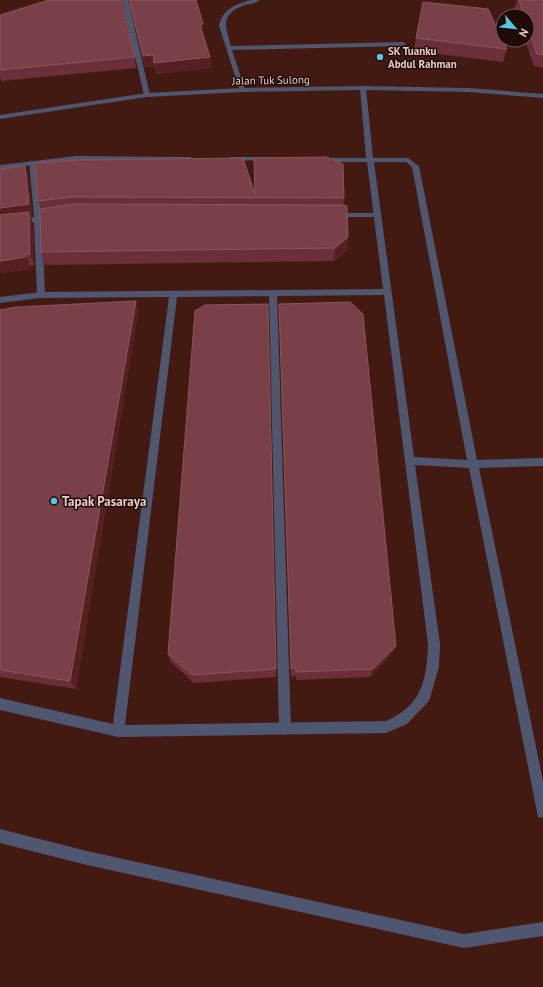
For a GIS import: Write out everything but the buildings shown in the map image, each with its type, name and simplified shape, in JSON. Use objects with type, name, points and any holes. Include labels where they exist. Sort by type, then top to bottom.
[{"type":"street","points":[[125,0],[147,95]]},
{"type":"street","points":[[242,90],[222,26],[222,18],[225,14],[238,6],[257,0]]},
{"type":"street","points":[[230,48],[403,44]]},
{"type":"street","points":[[0,704],[118,731],[285,729],[386,727],[403,720],[424,698],[433,667],[434,644],[370,160],[363,88]]},
{"type":"street","name":"Jalan Tuk Sulong","points":[[0,117],[147,95],[242,90],[363,88],[468,90],[543,96]]},
{"type":"street","points":[[0,167],[76,158],[195,159]]},
{"type":"street","points":[[219,159],[274,159]]},
{"type":"street","points":[[314,160],[408,160],[415,166],[543,812]]},
{"type":"street","points":[[32,163],[38,219],[41,295]]},
{"type":"street","points":[[330,215],[378,215]]},
{"type":"street","points":[[0,224],[62,216]]},
{"type":"street","points":[[0,300],[41,295],[387,292]]},
{"type":"street","points":[[273,293],[285,729]]},
{"type":"street","points":[[118,731],[173,294]]},
{"type":"street","points":[[410,460],[473,464],[543,462]]},
{"type":"street","points":[[0,836],[86,858],[464,941],[543,929]]},
{"type":"place","name":"SK Tuanku Abdul Rahman","points":[[380,57]]},
{"type":"place","name":"Tapak Pasaraya","points":[[54,501]]}]
